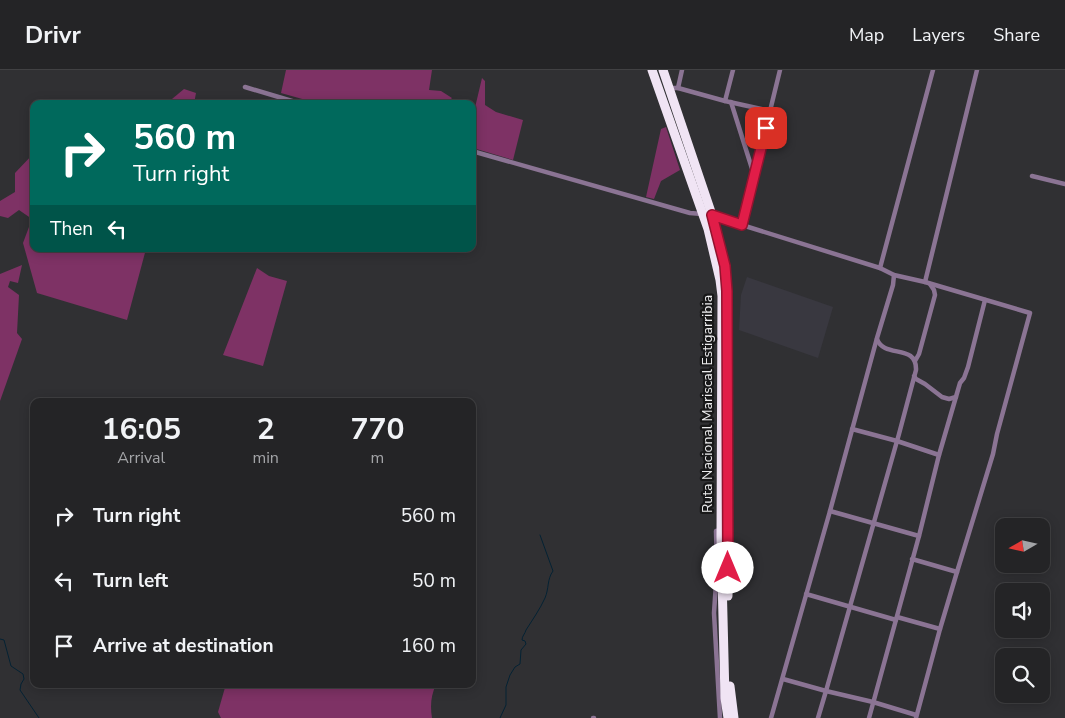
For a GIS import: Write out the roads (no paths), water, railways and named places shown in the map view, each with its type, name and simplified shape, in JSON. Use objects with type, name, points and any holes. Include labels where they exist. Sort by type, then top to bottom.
[{"type":"highway","name":"Ruta Nacional Mariscal Estigarribia","points":[[652,70],[725,266],[727,291],[728,608],[730,684],[734,718]]},
{"type":"highway","name":"Ruta Nacional Mariscal Estigarribia","points":[[663,70],[674,88],[707,215],[708,229],[722,296],[721,530],[725,698],[728,718]]},
{"type":"street","points":[[682,70],[674,88],[770,111]]},
{"type":"street","points":[[733,70],[728,102],[754,176]]},
{"type":"street","points":[[742,225],[780,70]]},
{"type":"street","points":[[880,268],[933,70]]},
{"type":"street","points":[[927,283],[977,70]]},
{"type":"street","points":[[245,88],[288,100]]},
{"type":"street","points":[[476,152],[690,213],[707,215],[742,225],[880,268],[894,275],[1030,313],[993,454],[916,716],[873,702],[783,679]]},
{"type":"street","points":[[1032,176],[1065,184]]},
{"type":"street","points":[[771,718],[877,338],[894,286],[894,275]]},
{"type":"street","points":[[915,361],[919,354],[934,300],[935,291],[927,283]]},
{"type":"street","points":[[869,718],[919,536],[939,455],[960,383],[968,367],[985,300]]},
{"type":"street","points":[[818,718],[897,440],[916,364],[913,357],[909,354],[883,347],[877,338]]},
{"type":"street","points":[[914,376],[942,397],[949,399],[956,397]]},
{"type":"street","points":[[852,429],[897,440],[939,455]]},
{"type":"street","points":[[830,511],[919,536]]},
{"type":"street","points":[[720,718],[714,613],[716,531],[721,530]]},
{"type":"street","points":[[912,559],[957,572]]},
{"type":"street","points":[[806,594],[940,630]]},
{"type":"waterway","points":[[500,718],[506,705],[506,687],[510,675],[515,667],[520,664],[521,650],[526,644],[522,637],[545,598],[553,571],[540,535]]},
{"type":"waterway","points":[[0,639],[4,640],[11,666],[23,674],[24,679],[20,690],[39,718]]}]
